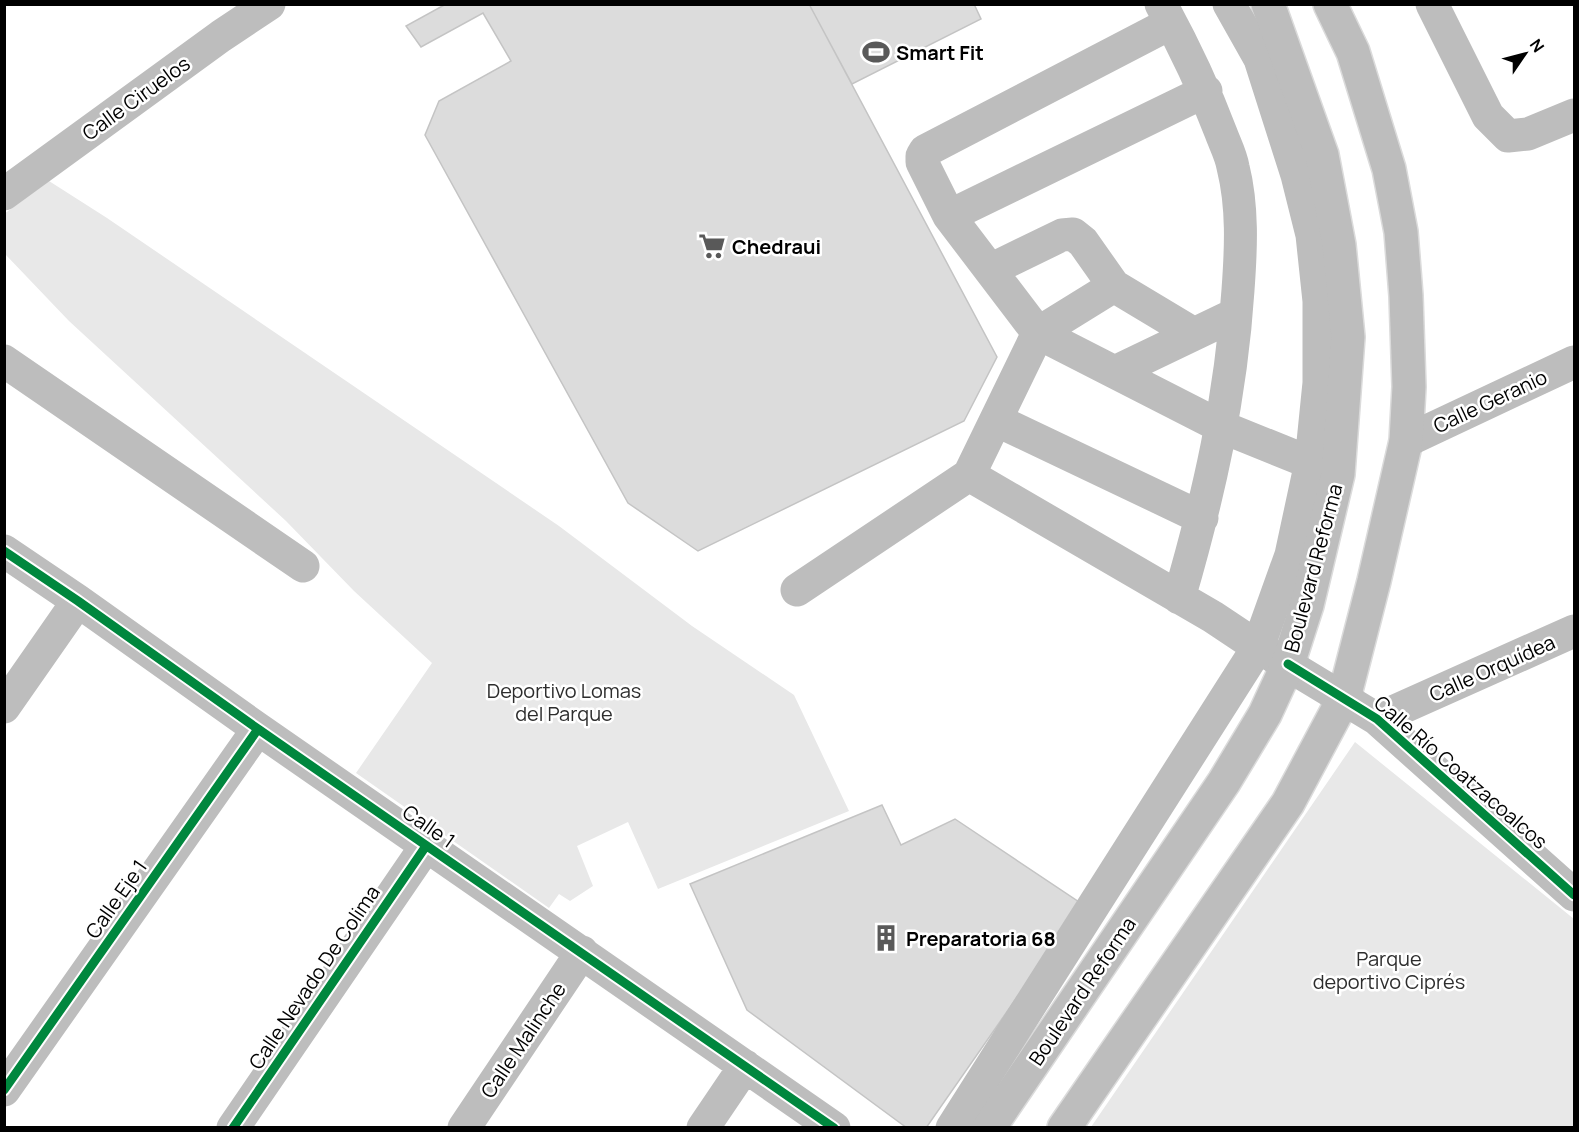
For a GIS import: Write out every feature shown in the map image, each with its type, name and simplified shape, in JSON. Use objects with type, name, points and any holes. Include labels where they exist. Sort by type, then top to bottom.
[{"type":"street","name":"Calle Ciruelos","points":[[4,194],[269,4]]},
{"type":"street","points":[[952,1128],[1258,648],[1324,468],[1319,382],[1318,301],[1312,235],[1297,175],[1260,59],[1228,4]]},
{"type":"street","name":"Boulevard Reforma","points":[[989,1128],[1224,782],[1265,714],[1288,664],[1306,605],[1324,468],[1348,337],[1339,245],[1322,155],[1268,4]]},
{"type":"street","points":[[1064,1128],[1288,803],[1344,698],[1374,581],[1406,441],[1409,387],[1406,296],[1401,231],[1389,169],[1353,52],[1330,4]]},
{"type":"street","points":[[1432,4],[1488,116],[1508,136],[1528,134],[1575,115]]},
{"type":"street","points":[[1179,598],[1202,518],[1222,427],[1236,314],[1240,252],[1239,208],[1233,166],[1206,91],[1166,14],[925,150],[922,162],[949,216],[1038,333],[1222,427],[1324,468]]},
{"type":"street","points":[[949,216],[1206,91]]},
{"type":"street","points":[[990,270],[1062,235],[1072,234],[1083,242],[1114,286],[1194,334]]},
{"type":"street","points":[[797,590],[969,475],[1038,333],[1114,286]]},
{"type":"street","points":[[1115,372],[1236,314]]},
{"type":"street","points":[[4,361],[303,566]]},
{"type":"street","name":"Calle Geranio","points":[[1406,441],[1575,362]]},
{"type":"street","points":[[996,420],[1202,518]]},
{"type":"street","name":"Calle Río Coatzacoalcos","points":[[969,475],[1213,617],[1258,648],[1377,719],[1575,895]]},
{"type":"street","name":"Calle 1","points":[[4,551],[834,1128]]},
{"type":"street","points":[[4,707],[78,601]]},
{"type":"street","name":"Calle Orquídea","points":[[1377,719],[1575,631]]},
{"type":"street","name":"Calle Eje 1","points":[[4,1090],[258,729]]},
{"type":"street","name":"Calle Nevado De Colima","points":[[233,1128],[426,846]]},
{"type":"street","name":"Calle Malinche","points":[[464,1128],[582,952]]},
{"type":"street","points":[[702,1128],[745,1066]]},
{"type":"green space","name":"Deportivo Lomas del Parque","points":[[49,181],[107,218],[559,526],[692,626],[794,695],[849,811],[658,889],[628,822],[577,846],[593,886],[570,901],[559,894],[549,908],[356,773],[432,663],[354,591],[286,521],[69,321],[5,254],[4,214]]},
{"type":"green space","name":"Parque deportivo Ciprés","points":[[1355,742],[1574,919],[1574,1127],[1091,1127]]},
{"type":"building","name":"Chedraui","points":[[446,4],[809,4],[997,357],[964,421],[698,551],[628,503],[425,135],[439,101],[511,61],[483,13],[421,47],[406,26]]},
{"type":"building","name":"Smart Fit","points":[[809,4],[974,4],[981,19],[852,84]]},
{"type":"building","name":"Preparatoria 68","points":[[882,805],[901,845],[955,819],[1082,904],[926,1128],[907,1128],[747,1010],[690,884]]},
{"type":"cycle path","points":[[4,551],[834,1128]]},
{"type":"cycle path","points":[[1288,664],[1377,719],[1574,895]]},
{"type":"cycle path","points":[[4,1090],[258,729]]},
{"type":"cycle path","points":[[233,1128],[426,846]]},
{"type":"place","name":"Smart Fit","points":[[876,52]]},
{"type":"place","name":"Chedraui","points":[[712,246]]},
{"type":"place","name":"Preparatoria 68","points":[[886,938]]}]
